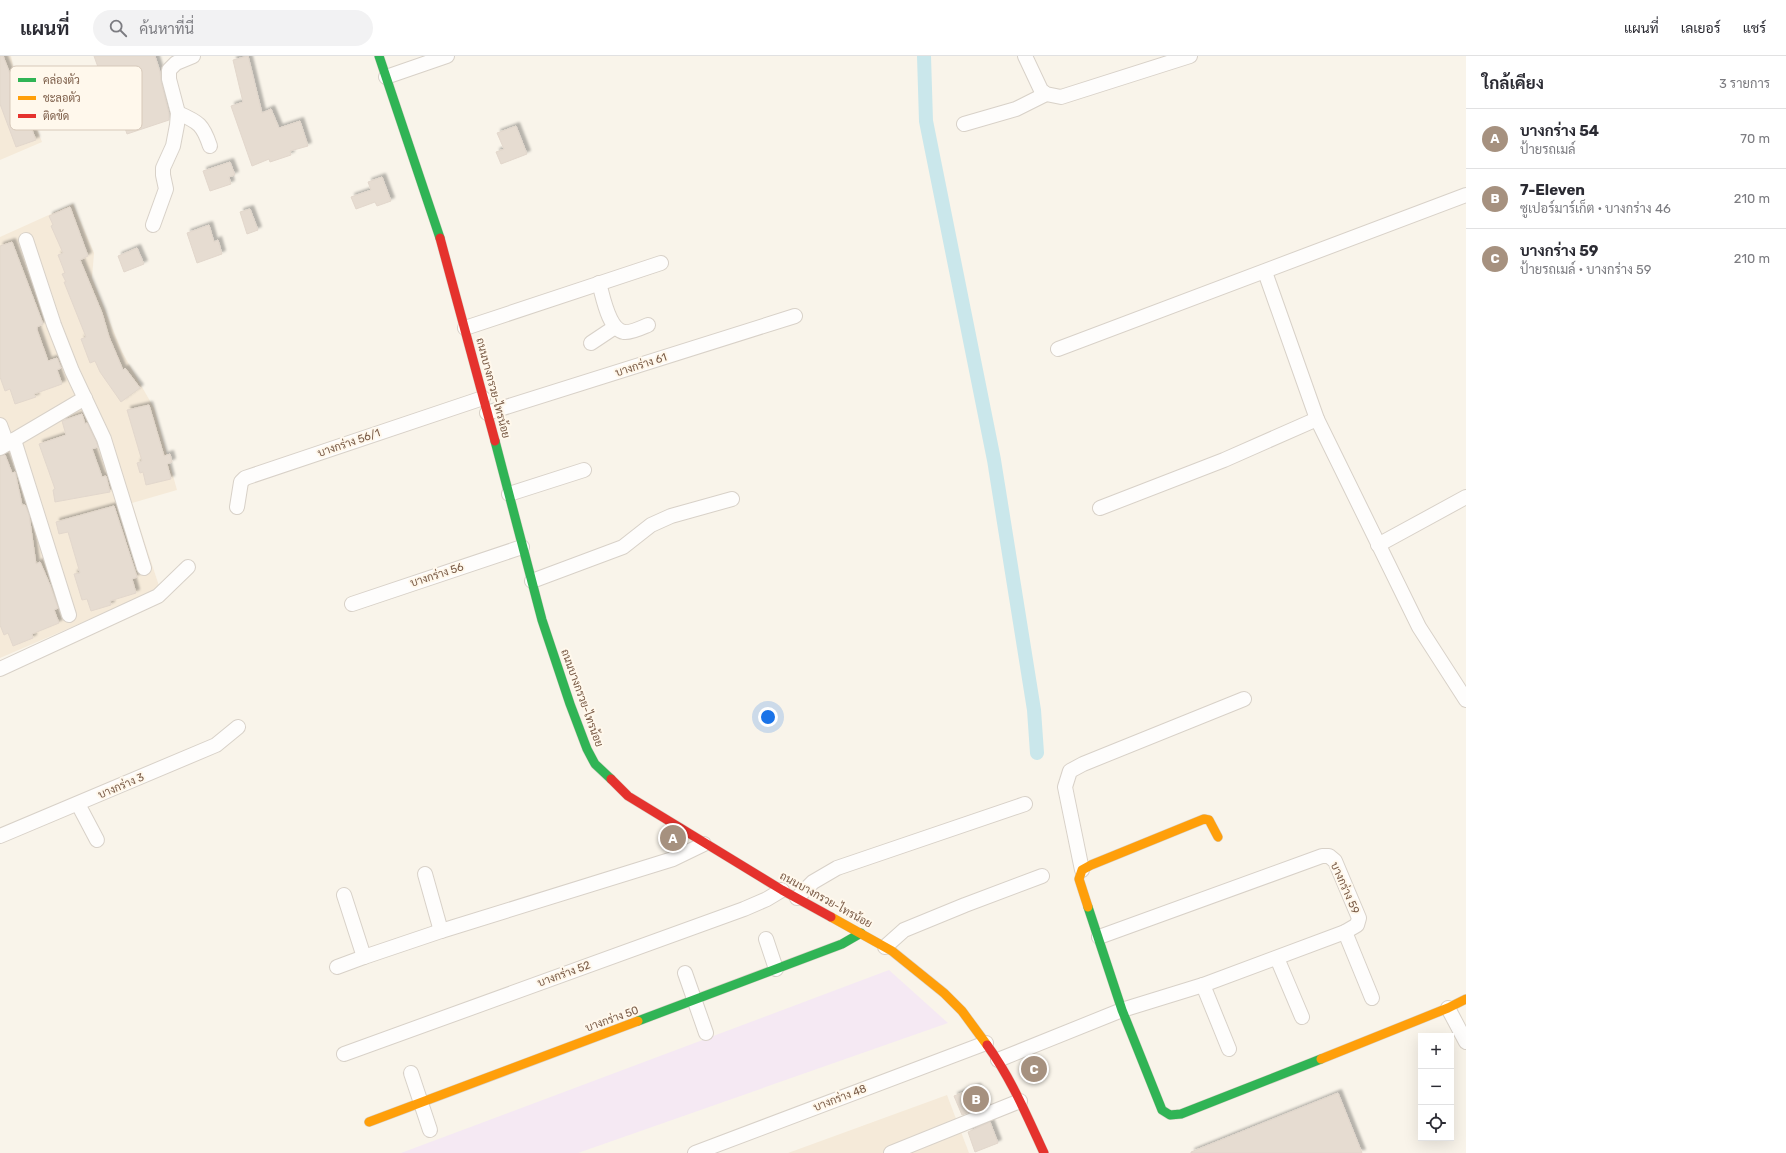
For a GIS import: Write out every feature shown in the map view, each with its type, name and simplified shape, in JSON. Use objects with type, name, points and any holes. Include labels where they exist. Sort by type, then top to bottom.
[{"type":"main road","name":"ถนนบางกรวย-ไทรน้อย","points":[[379,56],[447,260],[542,620],[587,749],[595,764],[628,796],[704,844],[782,890],[885,947],[908,963],[944,993],[962,1011],[998,1060],[1020,1101],[1044,1153]]},
{"type":"main road","points":[[1218,837],[1208,820],[1204,819],[1091,865],[1082,870],[1079,879],[1082,892],[1099,937],[1122,1010],[1162,1110],[1170,1115],[1181,1114],[1448,1008],[1466,999]]},
{"type":"main road","name":"บางกร่าง 50","points":[[369,1122],[776,970],[842,944],[861,933]]},
{"type":"street","points":[[153,224],[166,189],[163,168],[173,146],[178,113],[169,79],[169,70],[176,63],[193,56]]},
{"type":"street","points":[[386,77],[447,56]]},
{"type":"street","points":[[1025,56],[1038,85],[1046,94],[1061,97],[1190,56]]},
{"type":"street","points":[[964,124],[1016,109],[1046,94]]},
{"type":"street","points":[[178,113],[199,123],[205,130],[210,146]]},
{"type":"street","points":[[1058,349],[1466,195]]},
{"type":"street","points":[[26,240],[54,325],[72,371],[104,439],[144,568]]},
{"type":"street","points":[[465,328],[661,263]]},
{"type":"street","points":[[1265,272],[1317,419],[1419,627],[1466,700]]},
{"type":"street","points":[[599,283],[607,310],[615,327],[624,332],[648,325]]},
{"type":"street","name":"บางกร่าง 61","points":[[487,413],[795,316]]},
{"type":"street","points":[[590,343],[615,327]]},
{"type":"street","points":[[7,444],[85,398]]},
{"type":"street","name":"บางกร่าง 56/1","points":[[237,507],[241,482],[245,478],[483,398]]},
{"type":"street","points":[[1100,508],[1224,460],[1317,419]]},
{"type":"street","points":[[0,425],[69,615]]},
{"type":"street","points":[[509,494],[584,470]]},
{"type":"street","points":[[1378,545],[1466,497]]},
{"type":"street","points":[[532,581],[623,547],[651,525],[671,516],[732,499]]},
{"type":"street","name":"บางกร่าง 56","points":[[352,604],[522,547]]},
{"type":"street","points":[[0,668],[158,596],[188,567]]},
{"type":"street","points":[[1082,870],[1065,787],[1070,771],[1083,764],[1244,699]]},
{"type":"street","name":"บางกร่าง 3","points":[[0,836],[216,745],[238,727]]},
{"type":"street","points":[[78,804],[97,840]]},
{"type":"street","points":[[798,898],[813,882],[837,868],[1025,804]]},
{"type":"street","points":[[337,967],[442,931],[672,859],[704,844]]},
{"type":"street","name":"บางกร่าง 59","points":[[998,1060],[1122,1010],[1203,985],[1345,932],[1357,925],[1359,918],[1335,861],[1330,856],[1326,856],[1099,937]]},
{"type":"street","points":[[425,874],[442,931]]},
{"type":"street","points":[[885,947],[904,930],[1042,876]]},
{"type":"street","name":"บางกร่าง 52","points":[[344,1054],[744,909],[767,899],[782,890]]},
{"type":"street","points":[[344,895],[364,957]]},
{"type":"street","points":[[1345,932],[1372,998]]},
{"type":"street","points":[[766,939],[776,970]]},
{"type":"street","points":[[1277,958],[1302,1017]]},
{"type":"street","points":[[685,973],[706,1033]]},
{"type":"street","points":[[1203,985],[1229,1049]]},
{"type":"street","points":[[1448,1008],[1466,1042]]},
{"type":"street","name":"บางกร่าง 48","points":[[695,1153],[986,1043]]},
{"type":"street","points":[[411,1073],[430,1130]]},
{"type":"street","points":[[891,1153],[1020,1101]]},
{"type":"shaded area","points":[[0,56],[11,56],[13,66],[10,66],[10,130],[37,130],[42,142],[0,160]]},
{"type":"shaded area","points":[[73,204],[94,253],[92,278],[122,352],[154,408],[177,490],[132,503],[160,589],[0,658],[0,237]]},
{"type":"shaded area","points":[[889,970],[948,1023],[578,1153],[401,1153]]},
{"type":"shaded area","points":[[947,1095],[969,1153],[788,1153]]},
{"type":"building","points":[[0,56],[3,56],[10,74],[10,130],[32,130],[36,140],[16,147],[0,104]]},
{"type":"building","points":[[94,56],[155,56],[160,72],[169,120],[142,129],[142,66],[98,66]]},
{"type":"building","points":[[248,56],[262,113],[271,109],[279,128],[300,121],[308,146],[290,151],[291,155],[270,162],[269,159],[252,166],[231,106],[243,102],[233,60]]},
{"type":"building","points":[[516,126],[527,154],[501,164],[496,152],[504,149],[497,133]]},
{"type":"building","points":[[126,130],[139,130],[127,134]]},
{"type":"building","points":[[230,162],[235,175],[229,177],[231,184],[210,191],[203,171]]},
{"type":"building","points":[[382,177],[391,201],[377,206],[375,202],[356,209],[351,197],[371,190],[368,182]]},
{"type":"building","points":[[70,207],[88,256],[80,260],[102,313],[109,337],[123,370],[125,368],[140,388],[121,402],[100,372],[95,361],[90,363],[81,339],[86,337],[64,282],[66,282],[62,274],[65,273],[58,255],[63,253],[51,226],[53,225],[49,216]]},
{"type":"building","points":[[250,209],[258,230],[247,234],[240,212]]},
{"type":"building","points":[[209,225],[214,242],[218,240],[222,254],[197,263],[187,233]]},
{"type":"building","points":[[12,242],[43,324],[37,327],[37,330],[48,361],[57,358],[61,368],[57,370],[62,384],[34,394],[36,397],[15,404],[10,389],[5,391],[0,377],[0,246]]},
{"type":"building","points":[[137,248],[144,264],[124,272],[118,256]]},
{"type":"building","points":[[149,405],[164,456],[170,454],[172,462],[167,464],[171,479],[146,485],[143,472],[140,473],[137,463],[142,461],[127,410]]},
{"type":"building","points":[[82,414],[85,424],[87,423],[96,441],[98,447],[92,449],[102,477],[106,476],[110,492],[55,502],[53,490],[55,489],[39,444],[66,435],[62,421]]},
{"type":"building","points":[[5,455],[12,473],[15,472],[22,505],[25,505],[29,515],[36,564],[40,562],[50,585],[58,608],[54,610],[59,623],[32,634],[33,638],[13,646],[8,633],[4,635],[0,625],[0,456]]},
{"type":"building","points":[[114,506],[137,577],[132,579],[136,593],[110,601],[111,605],[91,611],[87,599],[82,600],[74,574],[80,573],[68,532],[59,534],[56,522]]},
{"type":"building","points":[[977,1087],[984,1106],[962,1115],[954,1096]]},
{"type":"building","points":[[1338,1093],[1362,1153],[1191,1153],[1191,1152]]},
{"type":"building","points":[[990,1122],[998,1143],[975,1152],[968,1132]]},
{"type":"waterway","points":[[924,56],[926,121],[994,460],[1034,710],[1037,753]]},
{"type":"traffic: fast","points":[[379,56],[440,238]]},
{"type":"traffic: fast","points":[[495,441],[542,620],[570,704],[587,749],[595,764],[611,779]]},
{"type":"traffic: fast","points":[[1088,907],[1122,1010],[1162,1110],[1170,1115],[1181,1114],[1321,1059]]},
{"type":"traffic: fast","points":[[638,1021],[842,944],[861,933]]},
{"type":"traffic: slow","points":[[1088,907],[1079,879],[1082,870],[1091,865],[1204,819],[1209,820],[1218,837]]},
{"type":"traffic: slow","points":[[831,917],[892,951],[944,993],[962,1011],[987,1045]]},
{"type":"traffic: slow","points":[[1321,1059],[1448,1008],[1466,999]]},
{"type":"traffic: slow","points":[[369,1122],[638,1021]]},
{"type":"traffic: jam","points":[[440,238],[495,441]]},
{"type":"traffic: jam","points":[[611,779],[628,796],[782,890],[831,917]]},
{"type":"traffic: jam","points":[[987,1045],[1011,1084],[1044,1153]]},
{"type":"place","name":"บางกร่าง 54","points":[[673,838]]},
{"type":"place","name":"บางกร่าง 59","points":[[1034,1069]]},
{"type":"place","name":"7-Eleven","points":[[976,1099]]}]
